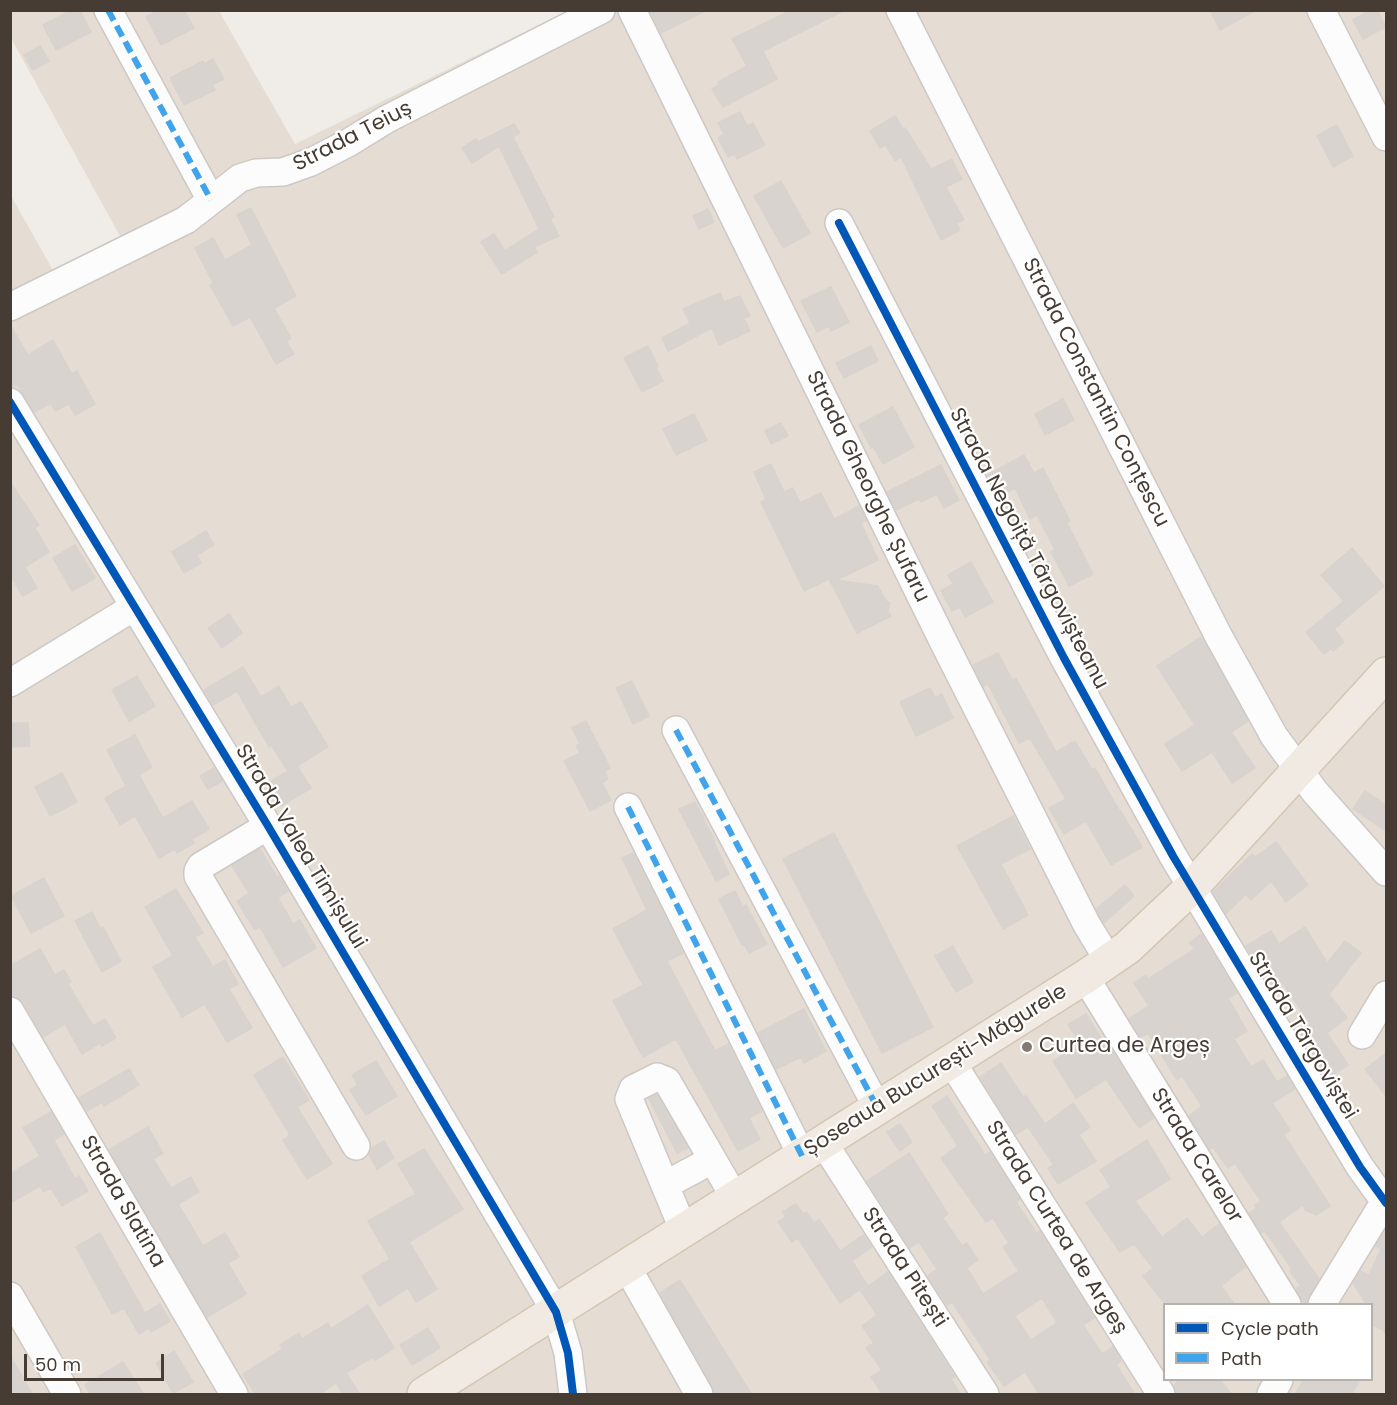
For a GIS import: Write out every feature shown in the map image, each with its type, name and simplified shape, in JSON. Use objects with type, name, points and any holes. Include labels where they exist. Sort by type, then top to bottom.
[{"type":"main road","name":"Șoseaua București-Măgurele","points":[[424,1395],[1097,969],[1149,929],[1191,888],[1298,771],[1381,688]]},
{"type":"street","points":[[108,10],[211,200]]},
{"type":"street","name":"Strada Teiuș","points":[[10,307],[168,230],[195,215],[231,184],[248,175],[284,172],[311,162],[387,119],[601,10]]},
{"type":"street","name":"Strada Gheorghe Șufaru","points":[[632,10],[939,632],[1087,925],[1097,969]]},
{"type":"street","name":"Strada Constantin Conțescu","points":[[900,10],[1219,637],[1274,736],[1298,771],[1386,872]]},
{"type":"street","points":[[1321,10],[1386,137]]},
{"type":"street","name":"Strada Negoiță Târgovișteanu","points":[[839,223],[1064,658],[1191,888]]},
{"type":"street","name":"Strada Valea Timișului","points":[[10,402],[268,826],[556,1312],[568,1353],[573,1395]]},
{"type":"street","points":[[10,683],[134,607]]},
{"type":"street","points":[[676,730],[877,1107]]},
{"type":"street","name":"Strada Pitești","points":[[628,807],[812,1149],[985,1395]]},
{"type":"street","points":[[268,826],[201,866],[198,876],[356,1146]]},
{"type":"street","name":"Strada Târgoviștei","points":[[1191,888],[1360,1167],[1385,1202]]},
{"type":"street","name":"Strada Carelor","points":[[1097,969],[1286,1303]]},
{"type":"street","points":[[1362,1035],[1386,995]]},
{"type":"street","name":"Strada Slatina","points":[[10,1011],[234,1395]]},
{"type":"street","name":"Strada Curtea de Argeș","points":[[951,1061],[1161,1395]]},
{"type":"street","points":[[684,1231],[629,1099],[633,1089],[657,1077],[667,1081],[735,1198]]},
{"type":"street","points":[[665,1185],[712,1160]]},
{"type":"street","points":[[1323,1303],[1385,1202]]},
{"type":"street","points":[[627,1267],[699,1395]]},
{"type":"street","points":[[10,1296],[67,1395]]},
{"type":"street","points":[[1271,1395],[1279,1381]]},
{"type":"shaded area","points":[[11,11],[219,11],[295,144],[567,11],[1386,11],[1386,1394],[11,1394],[10,194],[54,272],[121,238],[11,38]]},
{"type":"building","points":[[72,10],[80,10],[91,32],[56,50],[43,25]]},
{"type":"building","points":[[159,10],[184,10],[194,28],[161,45],[146,17]]},
{"type":"building","points":[[650,10],[707,10],[661,33]]},
{"type":"building","points":[[792,10],[845,10],[763,51],[777,79],[723,107],[712,89],[719,85],[718,82],[747,66],[732,39]]},
{"type":"building","points":[[1210,10],[1256,10],[1220,30]]},
{"type":"building","points":[[1371,10],[1377,10],[1386,27],[1363,39],[1353,20]]},
{"type":"building","points":[[40,46],[49,61],[33,70],[24,55]]},
{"type":"building","points":[[213,59],[224,79],[212,85],[215,90],[184,105],[170,78],[203,61],[204,64]]},
{"type":"building","points":[[740,112],[747,126],[753,123],[765,145],[737,159],[735,154],[728,157],[718,138],[724,134],[718,123]]},
{"type":"building","points":[[895,116],[931,169],[952,159],[962,179],[946,187],[964,220],[957,223],[960,230],[941,240],[901,157],[895,161],[886,145],[880,148],[870,131]]},
{"type":"building","points":[[514,124],[520,133],[513,137],[554,217],[550,218],[559,236],[534,247],[537,252],[502,274],[481,242],[494,234],[505,251],[539,229],[499,146],[472,163],[462,148],[476,139],[478,142]]},
{"type":"building","points":[[1337,125],[1353,156],[1333,167],[1317,136]]},
{"type":"building","points":[[781,181],[810,233],[783,248],[754,196]]},
{"type":"building","points":[[251,208],[296,296],[274,308],[291,338],[286,341],[294,354],[276,364],[250,317],[233,326],[210,285],[213,283],[195,248],[213,238],[225,260],[252,245],[237,215]]},
{"type":"building","points":[[708,209],[714,222],[699,229],[693,216]]},
{"type":"building","points":[[831,287],[849,322],[831,331],[829,326],[817,332],[801,301]]},
{"type":"building","points":[[720,293],[724,302],[740,296],[750,316],[744,318],[750,331],[719,345],[712,328],[668,351],[662,338],[690,323],[683,309]]},
{"type":"building","points":[[10,325],[28,355],[53,340],[72,374],[77,371],[95,404],[75,415],[69,404],[55,411],[51,403],[34,412],[18,385],[10,386]]},
{"type":"building","points":[[648,346],[663,381],[642,392],[624,358]]},
{"type":"building","points":[[871,346],[878,361],[844,378],[836,363]]},
{"type":"building","points":[[1063,399],[1074,420],[1045,435],[1035,414]]},
{"type":"building","points":[[893,407],[914,447],[883,464],[873,446],[871,448],[859,425]]},
{"type":"building","points":[[694,414],[707,440],[676,455],[663,429]]},
{"type":"building","points":[[781,423],[788,436],[771,444],[765,431]]},
{"type":"building","points":[[1024,455],[1034,473],[1043,468],[1070,521],[1067,523],[1093,574],[1069,586],[1051,552],[1055,550],[1037,515],[1030,519],[1015,488],[998,496],[987,475]]},
{"type":"building","points":[[771,464],[784,492],[793,488],[800,503],[821,493],[834,519],[859,506],[866,521],[861,523],[878,560],[836,580],[878,586],[886,601],[890,603],[888,611],[891,616],[857,633],[829,579],[804,591],[761,502],[766,500],[754,472]]},
{"type":"building","points":[[941,465],[959,500],[944,508],[937,494],[921,502],[919,499],[896,510],[887,492]]},
{"type":"building","points":[[10,482],[39,525],[35,528],[49,552],[25,567],[37,588],[23,596],[10,575]]},
{"type":"building","points":[[206,531],[214,545],[197,555],[201,563],[184,573],[172,552]]},
{"type":"building","points":[[75,545],[95,578],[72,591],[53,558]]},
{"type":"building","points":[[1352,548],[1384,586],[1334,629],[1344,642],[1333,651],[1331,649],[1324,654],[1306,632],[1344,601],[1321,575]]},
{"type":"building","points":[[971,562],[993,602],[965,617],[960,607],[952,611],[941,591],[953,584],[948,575]]},
{"type":"building","points":[[229,614],[242,633],[222,648],[208,628]]},
{"type":"building","points":[[1201,637],[1248,721],[1231,732],[1255,768],[1232,783],[1212,752],[1182,771],[1165,744],[1195,725],[1157,666]]},
{"type":"building","points":[[998,653],[1012,680],[1016,678],[1056,752],[1075,741],[1092,770],[1095,768],[1142,847],[1111,865],[1086,821],[1064,834],[1049,808],[1066,799],[1030,738],[1019,743],[989,686],[987,684],[983,686],[973,665]]},
{"type":"building","points":[[243,667],[261,697],[279,686],[291,707],[301,702],[328,747],[297,766],[311,788],[281,806],[268,783],[288,771],[271,745],[269,747],[237,691],[213,705],[204,690]]},
{"type":"building","points":[[137,676],[155,706],[129,721],[112,690]]},
{"type":"building","points":[[632,681],[649,716],[633,724],[616,688]]},
{"type":"building","points":[[930,688],[935,698],[942,694],[953,718],[916,736],[900,702]]},
{"type":"building","points":[[586,721],[610,768],[605,771],[608,779],[602,783],[611,800],[590,811],[564,761],[580,753],[576,746],[580,744],[572,728]]},
{"type":"building","points":[[10,723],[28,723],[30,746],[10,747]]},
{"type":"building","points":[[135,735],[152,767],[139,775],[163,818],[192,801],[209,829],[192,839],[194,843],[177,853],[175,849],[159,858],[135,816],[120,825],[105,798],[126,786],[107,750]]},
{"type":"building","points":[[214,768],[222,781],[208,789],[200,776]]},
{"type":"building","points":[[62,773],[77,802],[50,816],[35,787]]},
{"type":"building","points":[[1365,791],[1386,805],[1386,831],[1353,809]]},
{"type":"building","points":[[695,802],[729,874],[716,881],[679,809]]},
{"type":"building","points":[[1013,816],[1030,849],[1001,864],[1028,915],[1003,929],[957,846]]},
{"type":"building","points":[[834,833],[933,1027],[882,1053],[783,859]]},
{"type":"building","points":[[1276,842],[1308,885],[1286,902],[1271,881],[1251,900],[1246,894],[1226,914],[1213,892],[1252,854],[1255,857]]},
{"type":"building","points":[[260,849],[288,891],[278,898],[293,924],[300,920],[316,948],[283,967],[260,927],[255,930],[237,901],[249,893],[232,866]]},
{"type":"building","points":[[633,853],[683,953],[667,961],[715,1051],[728,1044],[762,1111],[749,1118],[760,1139],[738,1151],[676,1039],[643,1057],[613,1001],[643,985],[613,929],[647,910],[622,858]]},
{"type":"building","points":[[44,878],[64,916],[31,933],[11,896]]},
{"type":"building","points":[[1125,885],[1134,896],[1104,923],[1096,909]]},
{"type":"building","points":[[176,889],[203,933],[195,937],[213,967],[225,960],[238,984],[229,989],[252,1028],[227,1042],[205,1004],[182,1017],[153,967],[173,956],[145,907]]},
{"type":"building","points":[[735,891],[743,907],[746,905],[767,944],[749,953],[744,944],[742,945],[719,899]]},
{"type":"building","points":[[92,912],[100,928],[103,927],[121,961],[102,972],[75,921]]},
{"type":"building","points":[[1305,927],[1327,963],[1345,941],[1361,953],[1329,994],[1347,1018],[1327,1033],[1348,1065],[1328,1078],[1298,1033],[1310,1023],[1283,984],[1272,990],[1246,946],[1271,931],[1279,944]]},
{"type":"building","points":[[1201,934],[1237,993],[1228,998],[1247,1031],[1234,1039],[1251,1067],[1263,1060],[1277,1082],[1287,1076],[1295,1089],[1272,1103],[1290,1130],[1284,1135],[1330,1206],[1316,1215],[1305,1210],[1303,1205],[1300,1207],[1297,1205],[1299,1208],[1279,1222],[1319,1279],[1307,1303],[1302,1303],[1296,1289],[1301,1286],[1290,1271],[1292,1269],[1265,1231],[1262,1233],[1249,1213],[1257,1208],[1255,1205],[1261,1201],[1235,1163],[1228,1168],[1213,1147],[1210,1149],[1189,1116],[1202,1106],[1182,1076],[1177,1080],[1148,1033],[1141,1037],[1129,1019],[1149,1006],[1134,983],[1146,975],[1148,979],[1195,949],[1189,943]]},
{"type":"building","points":[[953,946],[973,982],[956,992],[935,956]]},
{"type":"building","points":[[40,949],[55,975],[64,970],[71,982],[68,984],[93,1026],[105,1019],[116,1038],[102,1046],[100,1043],[82,1054],[65,1024],[43,1037],[24,1003],[10,993],[10,966]]},
{"type":"building","points":[[804,1009],[826,1051],[804,1063],[801,1057],[776,1069],[758,1033]]},
{"type":"building","points":[[1086,1014],[1154,1118],[1139,1128],[1106,1079],[1076,1098],[1053,1061],[1081,1044],[1068,1025]]},
{"type":"building","points":[[1386,1053],[1386,1096],[1365,1069]]},
{"type":"building","points":[[283,1057],[309,1100],[297,1107],[332,1164],[307,1179],[283,1140],[290,1135],[254,1075]]},
{"type":"building","points":[[376,1061],[397,1096],[366,1115],[350,1090],[358,1085],[352,1075]]},
{"type":"building","points":[[1001,1063],[1023,1097],[1026,1096],[1045,1124],[1073,1103],[1090,1127],[1079,1135],[1096,1161],[1058,1184],[1048,1168],[1054,1165],[1028,1127],[1016,1134],[980,1077]]},
{"type":"building","points":[[129,1069],[139,1085],[104,1106],[102,1102],[87,1111],[79,1098]]},
{"type":"building","points":[[657,1095],[688,1148],[677,1153],[649,1099]]},
{"type":"building","points":[[947,1096],[985,1155],[990,1152],[1020,1199],[1016,1202],[1037,1234],[1040,1231],[1094,1318],[1083,1325],[1102,1354],[1113,1347],[1121,1361],[1116,1364],[1135,1395],[1040,1395],[1025,1372],[1004,1386],[987,1362],[990,1359],[952,1302],[947,1305],[928,1276],[937,1269],[919,1242],[910,1248],[867,1181],[909,1153],[948,1214],[943,1218],[962,1246],[967,1243],[978,1260],[967,1268],[983,1294],[1019,1271],[1003,1247],[1009,1243],[993,1218],[986,1222],[941,1158],[958,1146],[932,1106]],"holes":[[[1042,1298],[1057,1323],[1031,1340],[1015,1316]]]},
{"type":"building","points":[[51,1112],[64,1134],[54,1140],[75,1179],[79,1176],[88,1191],[62,1206],[51,1188],[43,1192],[40,1186],[10,1203],[10,1174],[40,1156],[23,1128]]},
{"type":"building","points":[[900,1124],[912,1142],[900,1151],[887,1132]]},
{"type":"building","points":[[148,1127],[163,1153],[153,1159],[171,1188],[191,1177],[199,1192],[178,1204],[203,1246],[225,1233],[239,1257],[228,1263],[246,1294],[207,1317],[109,1150]]},
{"type":"building","points":[[1147,1140],[1170,1179],[1135,1201],[1162,1237],[1187,1218],[1202,1237],[1219,1224],[1245,1267],[1221,1286],[1234,1303],[1164,1303],[1143,1276],[1153,1268],[1134,1244],[1120,1252],[1086,1203],[1111,1187],[1100,1170]]},
{"type":"building","points":[[384,1141],[394,1158],[377,1169],[369,1155],[371,1149]]},
{"type":"building","points":[[424,1149],[463,1209],[409,1242],[437,1289],[416,1302],[408,1288],[379,1306],[362,1276],[390,1259],[368,1221],[416,1194],[398,1164]]},
{"type":"building","points":[[796,1204],[814,1223],[819,1219],[840,1251],[863,1235],[872,1247],[852,1261],[867,1285],[840,1303],[798,1238],[792,1242],[778,1222],[786,1217],[783,1212]]},
{"type":"building","points":[[1386,1229],[1386,1335],[1383,1330],[1373,1325],[1373,1303],[1366,1303],[1353,1283],[1361,1271],[1369,1275],[1381,1249],[1376,1246]]},
{"type":"building","points":[[100,1233],[145,1313],[160,1304],[170,1321],[151,1332],[149,1328],[139,1334],[124,1308],[112,1314],[76,1247]]},
{"type":"building","points":[[888,1272],[955,1377],[951,1379],[961,1395],[883,1395],[871,1377],[882,1370],[866,1348],[874,1343],[862,1326],[877,1315],[861,1291]]},
{"type":"building","points":[[680,1280],[752,1395],[716,1395],[660,1293]]},
{"type":"building","points":[[368,1305],[394,1348],[375,1360],[373,1357],[346,1373],[360,1395],[344,1395],[336,1383],[319,1395],[256,1395],[243,1374],[283,1349],[280,1345],[299,1333],[302,1339],[328,1323],[331,1329]]},
{"type":"building","points":[[428,1328],[440,1348],[412,1365],[400,1345]]},
{"type":"building","points":[[174,1351],[193,1382],[173,1393],[156,1363]]},
{"type":"building","points":[[10,1356],[33,1395],[10,1395]]},
{"type":"building","points":[[123,1362],[144,1395],[91,1395],[85,1385]]},
{"type":"building","points":[[1179,1381],[1221,1381],[1232,1395],[1177,1395],[1174,1385]]},
{"type":"building","points":[[1302,1381],[1359,1381],[1351,1395],[1295,1395]]},
{"type":"marked path","points":[[108,10],[211,200]]},
{"type":"marked path","points":[[676,730],[877,1107]]},
{"type":"marked path","points":[[628,807],[802,1156]]},
{"type":"cycle path","points":[[839,223],[1064,658],[1173,856],[1360,1167],[1386,1203]]},
{"type":"cycle path","points":[[10,402],[268,826],[556,1312],[568,1353],[573,1394]]},
{"type":"place","name":"Curtea de Argeș","points":[[1027,1047]]}]
